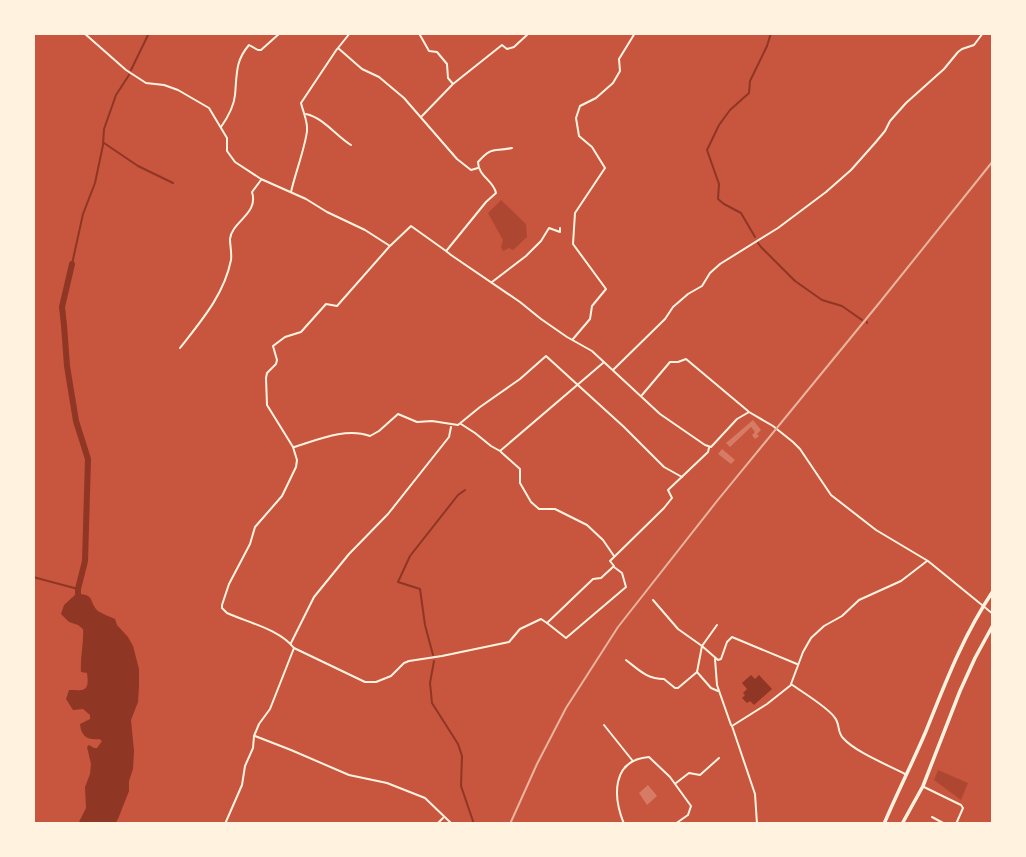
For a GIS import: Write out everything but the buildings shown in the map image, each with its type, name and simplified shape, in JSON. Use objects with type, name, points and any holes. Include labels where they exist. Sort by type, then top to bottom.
[{"type":"highway","points":[[884,824],[955,659],[993,591]]},
{"type":"highway","points":[[902,824],[923,786],[960,691],[993,625]]},
{"type":"street","points":[[84,33],[126,70],[146,83],[178,90],[209,108],[228,138],[227,151],[235,162],[261,179],[365,230],[390,246]]},
{"type":"street","points":[[220,128],[232,106],[236,73],[244,51],[248,45],[261,50],[280,33]]},
{"type":"street","points":[[291,192],[307,129],[301,103],[350,33]]},
{"type":"street","points":[[421,33],[429,51],[437,52],[447,64],[448,78],[453,85]]},
{"type":"street","points":[[421,117],[453,85],[502,45],[507,49],[514,47],[529,33]]},
{"type":"street","points":[[573,340],[590,319],[592,306],[606,289],[573,244],[575,213],[605,168],[592,147],[579,136],[576,118],[580,106],[596,98],[613,83],[620,71],[619,59],[635,33]]},
{"type":"street","points":[[612,371],[665,319],[673,307],[702,286],[720,264],[778,228],[843,177],[875,143],[906,103],[944,69],[958,52],[974,45],[983,33]]},
{"type":"street","points":[[338,48],[362,69],[379,77],[404,98],[457,159],[471,170],[478,168]]},
{"type":"street","points":[[305,113],[312,115],[351,145]]},
{"type":"street","points":[[446,251],[496,193],[495,187],[478,168],[478,163],[486,152],[512,148]]},
{"type":"street","points":[[180,348],[218,296],[232,257],[230,239],[250,209],[253,202],[252,192],[261,179]]},
{"type":"street","points":[[709,448],[660,414],[592,351],[541,319],[411,226],[337,306],[326,304],[301,332],[285,337],[273,346],[277,360],[265,378],[267,405],[293,447],[296,467],[282,496],[255,527],[250,544],[229,584],[222,608],[227,613],[272,632],[294,648],[365,682],[376,682],[391,676],[409,661],[509,642],[520,629],[541,620],[566,638],[626,587],[622,573],[610,561],[664,508],[672,498],[668,491],[737,419],[748,412]]},
{"type":"street","points":[[492,283],[541,242],[549,228],[560,232],[560,228]]},
{"type":"street","points":[[293,447],[356,432],[370,436],[398,414],[417,422],[460,424],[546,356],[664,467],[682,478]]},
{"type":"street","points":[[641,396],[670,362],[686,359],[748,412],[773,426],[800,449],[831,495],[876,530],[928,561],[993,614]]},
{"type":"street","points":[[500,451],[604,362]]},
{"type":"street","points":[[460,424],[500,451],[520,469],[520,483],[531,502],[540,509],[555,509],[587,524],[603,540],[614,557]]},
{"type":"street","points":[[291,644],[314,597],[405,493],[449,437],[451,425]]},
{"type":"street","points":[[732,726],[767,704],[791,684],[811,638],[824,626],[842,617],[859,600],[901,580],[928,561]]},
{"type":"street","points":[[547,623],[593,579],[601,578],[614,566]]},
{"type":"street","points":[[653,600],[678,629],[718,660],[732,637],[798,664]]},
{"type":"street","points":[[625,660],[642,675],[664,679],[678,688],[697,672],[702,646],[717,625]]},
{"type":"street","points":[[225,824],[242,785],[254,736],[270,709],[294,648]]},
{"type":"street","points":[[715,658],[718,691],[755,794],[757,824]]},
{"type":"street","points":[[697,672],[711,688],[718,691]]},
{"type":"street","points":[[791,684],[832,714],[837,721],[838,732],[845,741],[906,775]]},
{"type":"street","points":[[604,725],[632,761]]},
{"type":"street","points":[[254,736],[349,775],[387,783],[425,798],[452,824]]},
{"type":"street","points":[[624,824],[616,789],[620,773],[632,761],[649,757],[657,762],[689,803],[691,809],[688,815],[676,823]]},
{"type":"street","points":[[675,783],[689,773],[700,775],[719,758]]},
{"type":"street","points":[[923,786],[961,805],[963,808],[957,824]]},
{"type":"street","points":[[437,824],[444,817]]},
{"type":"street","points":[[932,817],[945,824]]},
{"type":"shaded area","points":[[501,200],[526,224],[527,237],[513,250],[509,248],[503,251],[503,240],[488,213]]},
{"type":"shaded area","points":[[76,594],[89,597],[98,611],[115,619],[133,646],[139,669],[138,702],[131,720],[133,769],[129,791],[115,824],[78,824],[86,808],[85,787],[90,774],[87,747],[89,745],[97,748],[102,741],[84,735],[80,724],[90,719],[90,715],[83,709],[73,710],[66,699],[69,690],[82,690],[87,684],[87,673],[81,672],[83,629],[69,622],[61,614],[64,605]]},
{"type":"shaded area","points":[[751,675],[755,679],[759,675],[772,689],[754,705],[742,698],[747,689],[742,683]]},
{"type":"shaded area","points":[[938,770],[968,783],[961,800],[934,780]]},
{"type":"waterway","points":[[131,70],[149,33]]},
{"type":"waterway","points":[[755,237],[741,213],[718,199],[719,184],[707,150],[730,110],[749,93],[750,81],[771,33]]},
{"type":"waterway","points":[[72,264],[83,214],[95,183],[104,129],[116,95],[129,75]]},
{"type":"waterway","points":[[104,143],[138,166],[173,183]]},
{"type":"waterway","points":[[758,243],[795,281],[822,300],[842,306],[862,320]]},
{"type":"waterway","points":[[72,264],[62,307],[67,366],[76,421],[88,459],[85,561],[78,600]]},
{"type":"waterway","points":[[433,655],[420,589],[398,582],[410,556],[458,495],[465,490]]},
{"type":"waterway","points":[[33,577],[78,589]]},
{"type":"waterway","points":[[434,661],[430,683],[432,703],[458,744],[462,756],[461,786],[474,824]]},
{"type":"railway","points":[[510,824],[566,708],[618,627],[993,161]]}]
